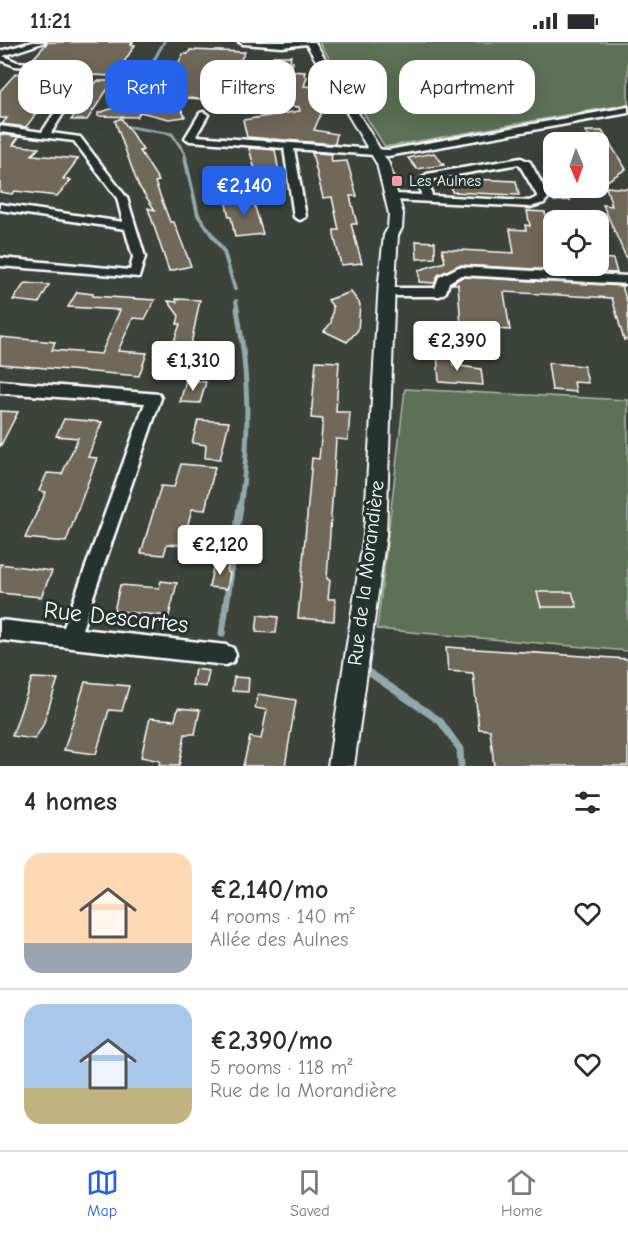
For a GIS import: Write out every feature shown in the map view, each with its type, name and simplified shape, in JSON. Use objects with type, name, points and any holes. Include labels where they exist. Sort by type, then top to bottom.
[{"type":"street","points":[[0,56],[41,42]]},
{"type":"street","points":[[243,42],[282,45],[307,43]]},
{"type":"street","name":"Rue de la Morandière","points":[[307,43],[370,153],[387,173],[396,214],[395,228],[391,235],[386,292],[375,535],[341,766]]},
{"type":"street","points":[[0,56],[15,64],[71,68],[84,74],[45,135]]},
{"type":"street","points":[[203,116],[190,138],[370,153],[423,148],[628,110]]},
{"type":"street","points":[[0,129],[77,139],[122,198],[139,257],[135,274],[0,262]]},
{"type":"street","points":[[290,147],[300,217]]},
{"type":"street","name":"Rue de la Morandière","points":[[370,153],[387,228],[391,235]]},
{"type":"street","points":[[393,197],[530,204],[544,198],[526,164],[521,160],[431,176],[424,181],[427,197]]},
{"type":"street","points":[[0,207],[130,226]]},
{"type":"street","points":[[386,292],[440,292],[443,280],[459,271],[628,280]]},
{"type":"street","points":[[0,387],[154,398],[70,637]]},
{"type":"street","name":"Rue Descartes","points":[[0,630],[226,655]]},
{"type":"green space","points":[[319,42],[628,42],[628,104],[385,147],[364,114],[387,114],[387,60],[330,60]]},
{"type":"green space","points":[[405,389],[628,400],[628,651],[377,629]]},
{"type":"building","points":[[48,42],[133,42],[131,45],[135,45],[125,60],[105,60],[105,76],[93,75],[93,60],[32,60]]},
{"type":"building","points":[[190,50],[245,52],[241,60],[200,60],[200,99],[188,98],[188,60],[180,60],[183,54],[188,54]]},
{"type":"building","points":[[273,56],[291,56],[290,60],[272,60]]},
{"type":"building","points":[[296,71],[305,72],[304,75],[307,77],[304,86],[308,86],[308,114],[321,114],[314,130],[337,134],[335,144],[247,137],[243,120],[296,114],[296,112],[300,111],[299,107],[296,107]]},
{"type":"building","points":[[18,74],[18,114],[36,114],[26,127],[2,124],[7,118],[0,118],[0,91]]},
{"type":"building","points":[[97,81],[105,81],[105,93],[93,111],[93,87]]},
{"type":"building","points":[[105,111],[105,114],[139,114],[137,117],[98,116],[98,113]]},
{"type":"building","points":[[75,114],[91,114],[87,120],[71,120]]},
{"type":"building","points":[[148,114],[184,114],[185,117],[169,119]]},
{"type":"building","points":[[121,118],[143,150],[140,151],[159,181],[155,182],[170,222],[174,222],[191,266],[169,271],[148,208],[155,210],[138,185],[115,121]]},
{"type":"building","points":[[0,134],[19,137],[13,145],[39,148],[32,155],[78,159],[63,179],[71,180],[57,196],[15,191],[12,194],[0,192]]},
{"type":"building","points":[[609,142],[626,169],[609,180]]},
{"type":"building","points":[[249,148],[275,150],[282,189],[258,181]]},
{"type":"building","points":[[312,153],[332,154],[331,162],[347,161],[357,196],[350,196],[357,224],[351,224],[362,263],[341,265],[334,235],[334,230],[339,230],[332,197],[323,198]]},
{"type":"building","points":[[434,153],[444,165],[417,169],[408,158]]},
{"type":"building","points":[[451,178],[516,181],[519,195],[452,192]]},
{"type":"building","points":[[609,187],[628,189],[628,262],[609,219],[609,210],[605,210],[603,205],[612,206]]},
{"type":"building","points":[[252,197],[263,234],[235,237],[225,200]]},
{"type":"building","points":[[552,198],[569,198],[570,200],[554,201]]},
{"type":"building","points":[[527,211],[543,212],[543,269],[459,265],[438,275],[435,283],[419,282],[419,270],[445,262],[442,249],[514,253],[510,229],[526,230],[525,225],[530,226]]},
{"type":"building","points":[[416,241],[435,242],[435,258],[417,259]]},
{"type":"building","points":[[609,259],[613,259],[617,273],[609,273]]},
{"type":"building","points":[[462,277],[622,286],[628,305],[628,339],[624,340],[612,298],[504,292],[510,330],[461,327],[458,284],[451,284]]},
{"type":"building","points":[[25,283],[49,285],[39,303],[13,300]]},
{"type":"building","points":[[77,292],[93,294],[93,296],[155,300],[145,319],[133,318],[118,351],[147,353],[139,376],[0,364],[0,337],[55,342],[52,350],[101,354],[120,310],[68,307]]},
{"type":"building","points":[[351,292],[360,304],[358,330],[347,342],[324,331],[331,323],[333,307],[328,300]]},
{"type":"building","points":[[176,299],[200,300],[190,349],[207,350],[202,366],[166,364],[180,324],[177,324],[179,316],[168,301],[177,302]]},
{"type":"building","points":[[437,354],[452,355],[453,365],[481,369],[483,385],[439,382]]},
{"type":"building","points":[[316,361],[339,362],[336,412],[350,412],[348,440],[336,439],[327,579],[330,580],[328,599],[335,599],[334,621],[298,618],[312,458],[319,459],[323,419],[311,418]]},
{"type":"building","points":[[548,363],[584,366],[588,383],[574,382],[576,392],[552,390]]},
{"type":"building","points":[[186,380],[206,382],[200,403],[180,402]]},
{"type":"building","points":[[0,411],[18,412],[0,447]]},
{"type":"building","points":[[64,419],[102,422],[88,457],[97,458],[66,542],[25,538],[46,492],[39,491],[47,473],[62,474],[78,438],[56,436]]},
{"type":"building","points":[[198,420],[229,422],[220,459],[205,458],[206,445],[192,443]]},
{"type":"building","points":[[181,464],[215,467],[205,510],[192,509],[182,545],[167,544],[164,555],[141,553],[161,486],[174,487]]},
{"type":"building","points":[[214,563],[228,564],[227,572],[230,573],[227,589],[209,587]]},
{"type":"building","points":[[0,564],[52,571],[41,597],[0,593]]},
{"type":"building","points":[[161,581],[177,583],[169,616],[114,611],[120,585],[159,588]]},
{"type":"building","points":[[537,592],[572,592],[577,607],[541,607]]},
{"type":"building","points":[[258,615],[278,617],[276,633],[256,632]]},
{"type":"building","points":[[446,647],[628,659],[628,766],[494,766],[490,730],[479,729],[473,673],[448,671]]},
{"type":"building","points":[[195,669],[209,671],[206,687],[192,685]]},
{"type":"building","points":[[234,677],[249,678],[248,692],[232,691]]},
{"type":"building","points":[[32,678],[58,679],[43,725],[35,739],[12,736]]},
{"type":"building","points":[[85,682],[129,686],[122,711],[109,710],[96,754],[64,750]]},
{"type":"building","points":[[258,694],[296,700],[285,766],[243,766],[250,737],[261,739],[267,710],[255,708]]},
{"type":"building","points":[[178,708],[200,710],[195,734],[185,734],[179,766],[159,766],[160,761],[141,757],[150,718],[175,720]]},
{"type":"waterway","points":[[164,42],[118,125],[172,134],[186,159]]},
{"type":"waterway","points":[[185,158],[198,215],[224,252],[235,289]]},
{"type":"waterway","points":[[236,301],[238,311]]},
{"type":"waterway","points":[[237,309],[244,358],[247,409],[240,509]]},
{"type":"waterway","points":[[222,634],[240,507]]},
{"type":"waterway","points":[[361,667],[440,721],[460,749],[461,766]]},
{"type":"place","name":"Les Aulnes","points":[[397,181]]}]
